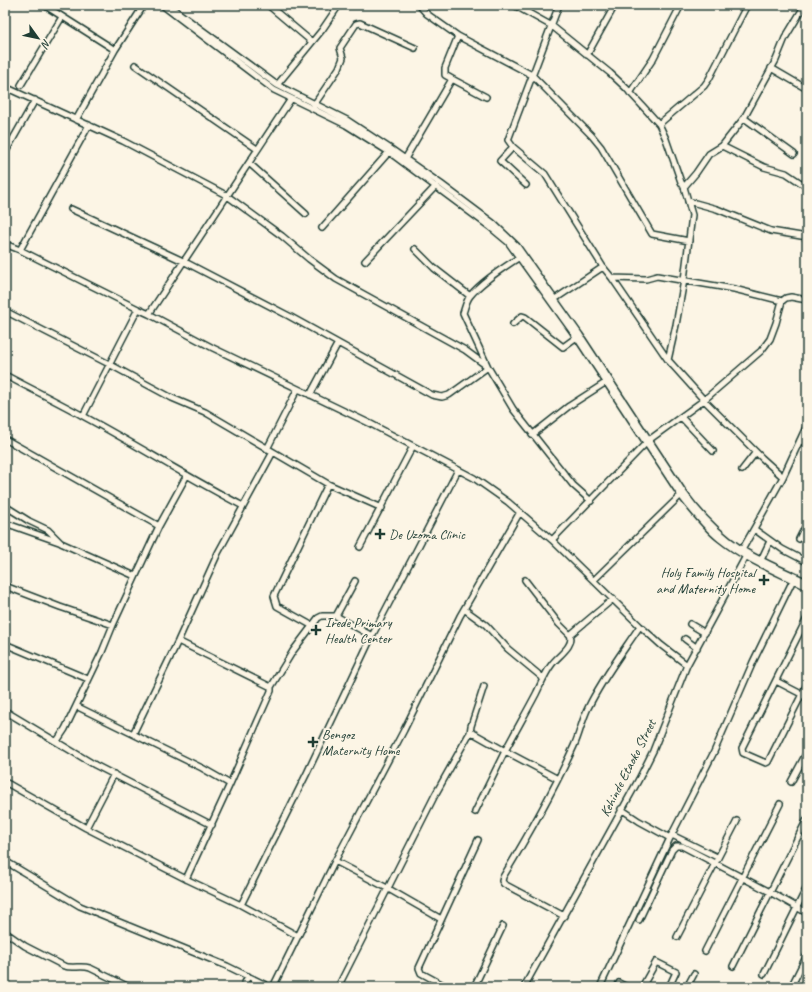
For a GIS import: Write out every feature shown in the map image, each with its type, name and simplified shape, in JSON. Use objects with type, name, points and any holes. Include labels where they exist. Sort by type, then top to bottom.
[{"type":"street","points":[[44,5],[115,50]]},
{"type":"street","points":[[76,120],[115,50],[144,5]]},
{"type":"street","points":[[162,5],[274,90],[346,125],[389,152],[490,227],[508,242],[521,256]]},
{"type":"street","points":[[168,5],[277,85],[347,120],[441,184],[493,223],[511,240],[578,336],[683,494],[709,530],[746,556],[760,561]]},
{"type":"street","points":[[268,5],[312,42]]},
{"type":"street","points":[[277,85],[322,30],[339,5]]},
{"type":"street","points":[[419,5],[427,14],[458,36],[532,75],[597,141],[652,234],[689,241]]},
{"type":"street","points":[[514,5],[552,26],[610,73],[659,124],[666,139],[684,187],[692,215],[684,280],[668,360]]},
{"type":"street","points":[[559,5],[508,140],[513,147],[545,174],[603,267],[668,360],[704,400],[783,477]]},
{"type":"street","points":[[587,55],[615,5]]},
{"type":"street","points":[[630,93],[653,59],[681,5]]},
{"type":"street","points":[[659,124],[704,86],[747,5]]},
{"type":"street","points":[[684,187],[709,154],[722,146],[744,118],[772,68],[785,38],[805,9]]},
{"type":"street","points":[[22,85],[62,17]]},
{"type":"street","points":[[314,104],[339,68],[343,58],[340,48],[356,24],[360,23],[415,48]]},
{"type":"street","points":[[458,36],[445,68],[445,75],[486,97]]},
{"type":"street","points":[[136,65],[257,149]]},
{"type":"street","points":[[772,68],[807,89]]},
{"type":"street","points":[[405,159],[452,79]]},
{"type":"street","points":[[5,87],[155,157],[226,195],[282,236],[336,279],[465,350],[488,367]]},
{"type":"street","points":[[148,314],[291,98]]},
{"type":"street","points":[[5,153],[35,100]]},
{"type":"street","points":[[744,118],[794,154]]},
{"type":"street","points":[[20,250],[89,125]]},
{"type":"street","points":[[722,146],[764,167],[786,173],[807,187]]},
{"type":"street","points":[[513,147],[500,161],[526,185]]},
{"type":"street","points":[[322,228],[389,152]]},
{"type":"street","points":[[249,162],[306,214]]},
{"type":"street","points":[[366,261],[436,186]]},
{"type":"street","points":[[688,201],[717,209],[771,231],[807,237]]},
{"type":"street","points":[[71,209],[183,261],[338,343],[432,395],[442,397],[459,389],[488,367]]},
{"type":"street","points":[[5,244],[20,250],[297,390],[413,446],[474,478],[508,502],[552,540],[640,626],[661,645],[687,665]]},
{"type":"street","points":[[415,249],[434,268],[470,296]]},
{"type":"street","points":[[521,256],[497,272],[470,296],[463,313],[488,367],[513,409],[573,485],[591,501]]},
{"type":"street","points":[[553,300],[603,267]]},
{"type":"street","points":[[612,278],[646,278],[657,276],[734,289],[782,301]]},
{"type":"street","points":[[552,540],[648,441],[704,400],[760,351],[770,339],[776,324],[782,301],[791,297],[807,300]]},
{"type":"street","points":[[83,416],[138,309]]},
{"type":"street","points":[[5,311],[172,398],[205,412],[328,484],[382,508]]},
{"type":"street","points":[[513,324],[522,316],[525,316],[563,347],[578,336]]},
{"type":"street","points":[[310,395],[338,343]]},
{"type":"street","points":[[5,375],[83,416],[243,506]]},
{"type":"street","points":[[532,435],[569,406],[608,381]]},
{"type":"street","points":[[268,449],[297,390]]},
{"type":"street","points":[[681,417],[713,451]]},
{"type":"street","points":[[742,550],[783,477],[807,425]]},
{"type":"street","points":[[5,439],[159,526]]},
{"type":"street","points":[[800,440],[807,444]]},
{"type":"street","points":[[360,547],[382,508],[413,446]]},
{"type":"street","points":[[133,734],[178,641],[218,553],[273,452]]},
{"type":"street","points":[[742,470],[756,452]]},
{"type":"street","points":[[241,905],[307,773],[372,636],[458,470]]},
{"type":"street","points":[[57,742],[102,652],[135,576],[159,526],[187,474]]},
{"type":"street","points":[[312,625],[277,606],[274,596],[328,484]]},
{"type":"street","points":[[683,494],[713,527],[742,550],[786,574],[807,582]]},
{"type":"street","points":[[594,580],[683,494]]},
{"type":"street","points":[[5,506],[24,518],[48,530],[62,543]]},
{"type":"street","points":[[273,987],[335,861],[404,730],[464,609],[520,512]]},
{"type":"street","points":[[5,523],[62,543],[135,576]]},
{"type":"street","points":[[799,539],[807,523]]},
{"type":"street","points":[[754,529],[782,549],[807,562]]},
{"type":"street","points":[[760,561],[770,541]]},
{"type":"street","name":"Kehinde Etaoko Street","points":[[524,987],[639,779],[653,751],[687,665],[746,556]]},
{"type":"street","points":[[786,574],[793,580],[807,587]]},
{"type":"street","points":[[336,616],[355,580]]},
{"type":"street","points":[[475,812],[543,678],[551,665],[572,640],[570,635],[559,624],[525,580]]},
{"type":"street","points":[[600,987],[671,836],[714,752],[754,662],[793,580]]},
{"type":"street","points":[[5,586],[113,625]]},
{"type":"street","points":[[570,635],[613,599]]},
{"type":"street","points":[[464,609],[486,625],[508,649],[543,678]]},
{"type":"street","points":[[186,879],[212,825],[271,691],[271,687],[293,651],[312,625],[322,616],[336,616],[372,636]]},
{"type":"street","points":[[806,621],[742,748],[743,752],[766,763],[768,762],[807,684]]},
{"type":"street","points":[[690,624],[705,633]]},
{"type":"street","points":[[564,916],[504,884],[502,881],[503,877],[534,827],[580,733],[588,709],[599,689],[640,626]]},
{"type":"street","points":[[685,639],[697,648]]},
{"type":"street","points":[[178,641],[271,687]]},
{"type":"street","points":[[5,644],[88,679]]},
{"type":"street","points":[[776,681],[807,697]]},
{"type":"street","points":[[338,987],[441,784],[470,733],[484,686]]},
{"type":"street","points":[[76,706],[202,768],[230,784]]},
{"type":"street","points":[[5,711],[95,765],[212,825]]},
{"type":"street","points":[[470,733],[475,734],[558,779]]},
{"type":"street","points":[[791,782],[807,752]]},
{"type":"street","points":[[86,828],[114,774]]},
{"type":"street","points":[[5,782],[86,828],[241,905],[298,936]]},
{"type":"street","points":[[705,951],[780,804]]},
{"type":"street","points":[[622,809],[638,821],[717,857]]},
{"type":"street","points":[[733,966],[807,819]]},
{"type":"street","points":[[677,937],[717,857],[737,821]]},
{"type":"street","points":[[447,987],[420,971],[419,968],[478,840]]},
{"type":"street","points":[[639,920],[672,850],[676,846],[682,846],[807,913]]},
{"type":"street","points":[[5,861],[80,906],[227,966],[270,987]]},
{"type":"street","points":[[335,861],[387,888],[441,919]]},
{"type":"street","points":[[764,974],[807,887]]},
{"type":"street","points":[[474,987],[503,926]]},
{"type":"street","points":[[5,932],[25,946],[64,966],[70,968],[84,966],[129,987]]},
{"type":"street","points":[[791,987],[807,955]]},
{"type":"street","points":[[650,987],[643,985],[656,962],[676,972],[669,987]]},
{"type":"street","points":[[687,987],[694,974]]},
{"type":"street","points":[[243,987],[248,976]]},
{"type":"street","points":[[617,987],[619,983],[627,987]]},
{"type":"place","name":"De Uzoma Clinic","points":[[380,534]]},
{"type":"place","name":"Holy Family Hospital and Maternity Home","points":[[764,580]]},
{"type":"place","name":"Irede Primary Health Center","points":[[316,630]]},
{"type":"place","name":"Bengoz Maternity Home","points":[[313,742]]}]
